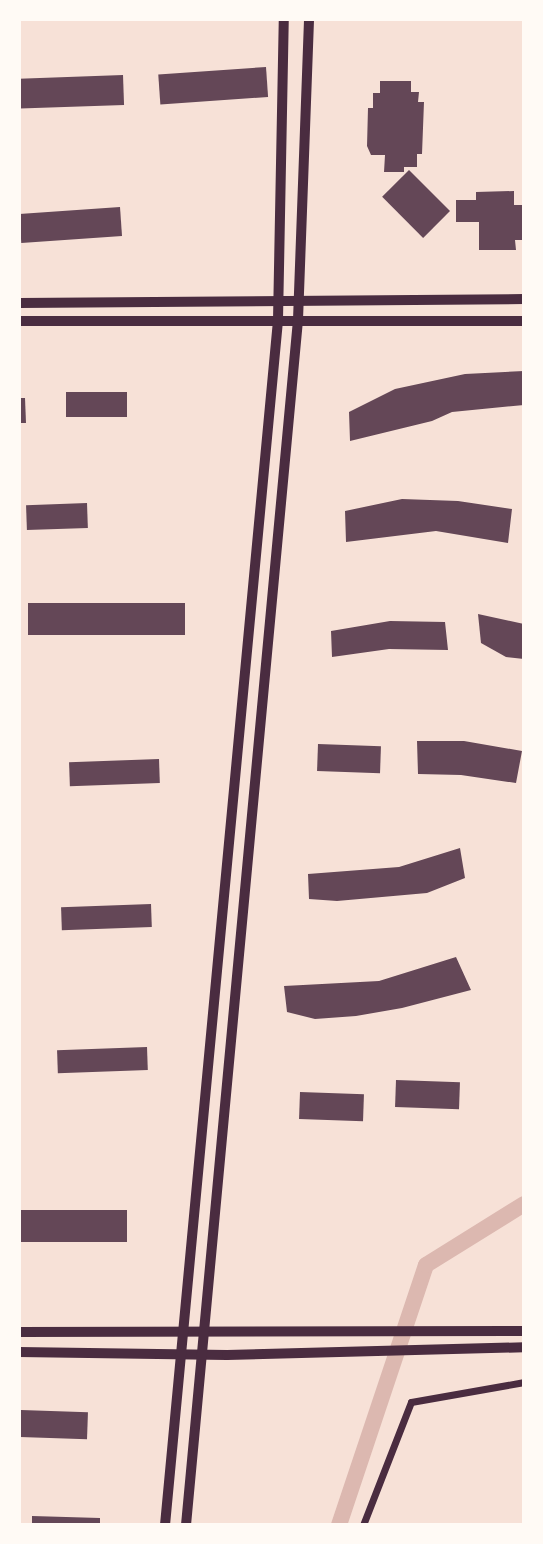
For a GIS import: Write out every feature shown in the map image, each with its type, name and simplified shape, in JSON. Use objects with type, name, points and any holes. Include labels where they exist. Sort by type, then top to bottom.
[{"type":"main road","points":[[165,1525],[278,320],[284,19]]},
{"type":"main road","points":[[186,1525],[206,1333],[298,320],[309,19]]},
{"type":"main road","points":[[19,303],[524,299]]},
{"type":"main road","points":[[19,321],[524,321]]},
{"type":"main road","points":[[19,1332],[524,1331]]},
{"type":"main road","points":[[19,1352],[203,1355],[524,1347]]},
{"type":"street","points":[[363,1525],[411,1402],[524,1381]]},
{"type":"building","points":[[266,67],[268,97],[160,104],[158,75]]},
{"type":"building","points":[[123,75],[124,105],[20,109],[19,79]]},
{"type":"building","points":[[380,81],[411,81],[411,92],[419,92],[418,102],[424,102],[422,154],[417,154],[417,167],[404,167],[404,172],[384,172],[385,155],[371,155],[367,146],[368,108],[373,108],[373,93],[380,93]]},
{"type":"building","points":[[409,170],[450,211],[423,238],[382,197]]},
{"type":"building","points":[[514,191],[514,205],[524,205],[524,240],[515,240],[516,250],[479,250],[479,222],[456,222],[456,200],[476,200],[476,192]]},
{"type":"building","points":[[120,207],[122,236],[21,243],[19,214]]},
{"type":"building","points":[[524,371],[524,405],[452,412],[432,421],[350,441],[349,412],[395,389],[465,374]]},
{"type":"building","points":[[66,392],[127,392],[127,417],[66,417]]},
{"type":"building","points":[[19,398],[25,398],[26,423],[19,423]]},
{"type":"building","points":[[402,499],[458,501],[512,509],[508,543],[436,531],[346,542],[345,511]]},
{"type":"building","points":[[87,503],[88,528],[27,530],[26,505]]},
{"type":"building","points":[[28,603],[185,603],[185,635],[28,635]]},
{"type":"building","points":[[478,614],[524,624],[524,659],[506,657],[481,643]]},
{"type":"building","points":[[390,621],[445,622],[448,650],[389,649],[332,657],[331,631]]},
{"type":"building","points":[[417,741],[464,741],[522,751],[516,783],[461,775],[418,774]]},
{"type":"building","points":[[318,744],[381,746],[380,773],[317,771]]},
{"type":"building","points":[[159,759],[160,783],[70,786],[69,762]]},
{"type":"building","points":[[460,848],[465,878],[427,893],[337,901],[309,899],[308,874],[399,867]]},
{"type":"building","points":[[151,904],[152,927],[62,930],[61,907]]},
{"type":"building","points":[[456,957],[471,990],[402,1008],[356,1016],[315,1019],[287,1012],[284,986],[379,981]]},
{"type":"building","points":[[147,1047],[148,1070],[58,1073],[57,1050]]},
{"type":"building","points":[[396,1080],[460,1082],[459,1109],[395,1107]]},
{"type":"building","points":[[300,1092],[364,1094],[363,1121],[299,1119]]},
{"type":"building","points":[[19,1210],[127,1210],[127,1242],[19,1242]]},
{"type":"building","points":[[21,1410],[88,1412],[87,1439],[20,1437]]},
{"type":"building","points":[[32,1516],[100,1518],[100,1525],[32,1525]]},
{"type":"waterway","points":[[339,1525],[426,1265],[524,1204]]}]
